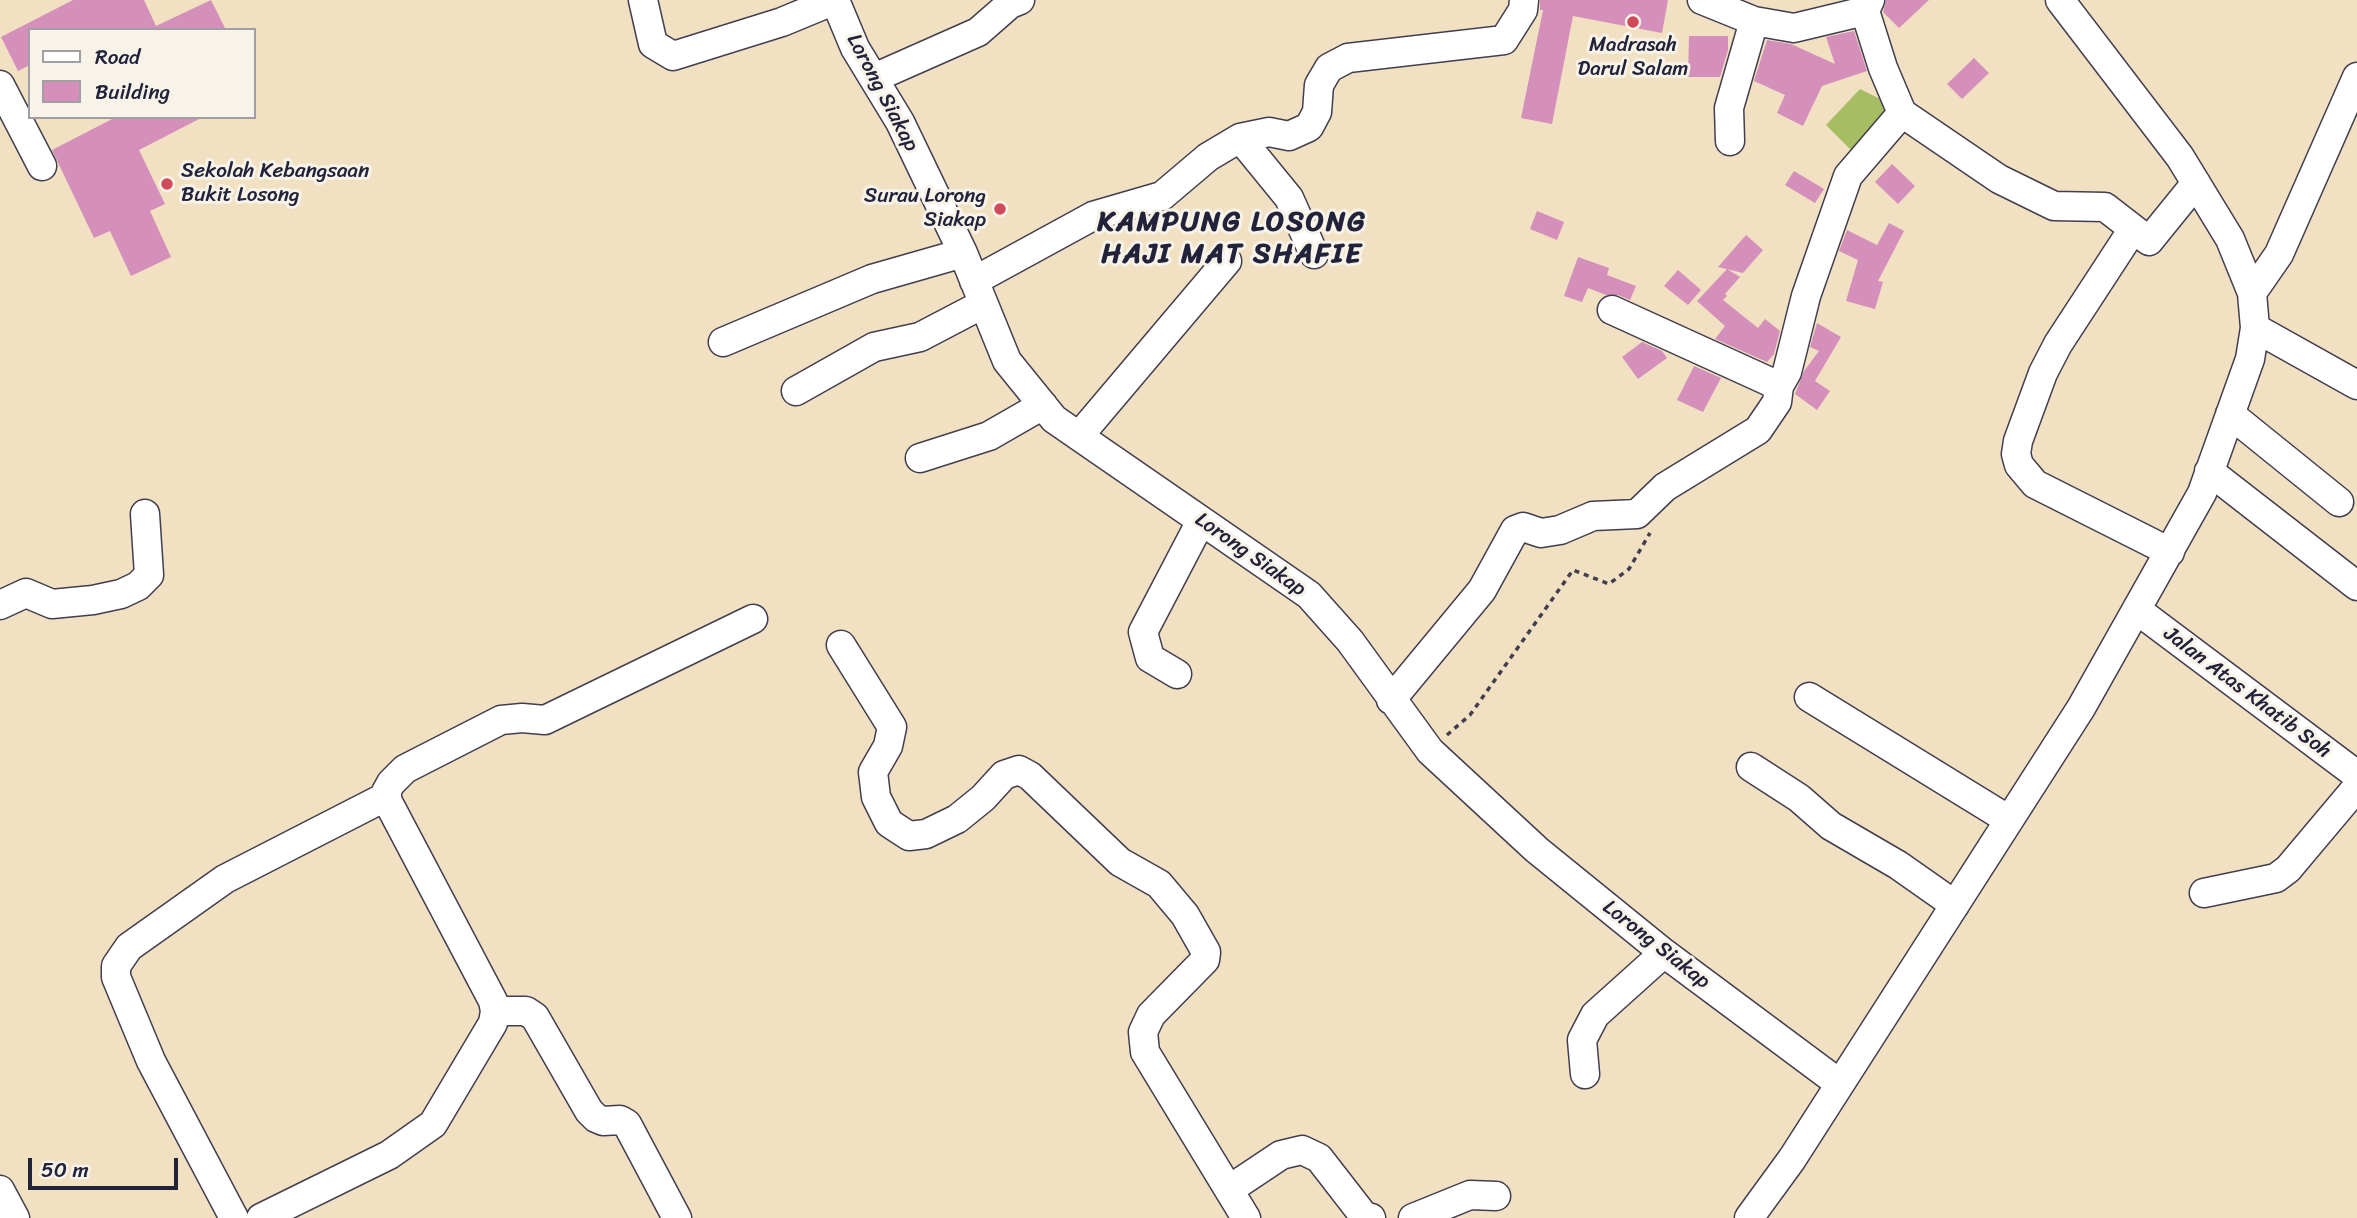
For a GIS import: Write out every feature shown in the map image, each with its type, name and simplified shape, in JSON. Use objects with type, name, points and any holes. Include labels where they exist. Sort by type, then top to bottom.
[{"type":"street","points":[[643,0],[653,44],[673,56],[782,22],[835,0]]},
{"type":"street","name":"Lorong Siakap","points":[[835,0],[855,48],[900,122],[963,253],[1007,361],[1054,419],[1309,595],[1350,641],[1430,751],[1537,850],[1664,953],[1840,1084]]},
{"type":"street","points":[[874,78],[978,32],[1010,4],[1020,0]]},
{"type":"street","points":[[796,391],[874,347],[920,337],[978,292],[1093,216],[1161,196],[1208,157],[1240,138],[1269,132],[1289,135],[1309,127],[1317,111],[1319,85],[1329,68],[1348,58],[1504,40],[1523,10],[1524,0]]},
{"type":"street","points":[[1702,0],[1754,21],[1794,28],[1868,5],[1883,68],[1902,113],[1999,179],[2054,206],[2105,207],[2149,241],[2196,183]]},
{"type":"street","points":[[1749,1218],[1793,1159],[2081,708],[2202,493],[2250,359],[2255,328],[2252,293],[2230,239],[2180,157],[2060,0]]},
{"type":"street","points":[[1730,141],[1729,108],[1754,21]]},
{"type":"street","points":[[2252,293],[2279,254],[2348,127],[2357,77]]},
{"type":"street","points":[[0,85],[42,166]]},
{"type":"street","points":[[1391,700],[1482,590],[1515,530],[1523,527],[1541,533],[1560,530],[1593,516],[1637,514],[1665,487],[1758,430],[1777,402],[1779,386],[1787,372],[1806,296],[1848,176],[1902,113]]},
{"type":"street","points":[[1240,138],[1289,198],[1314,254]]},
{"type":"street","points":[[2133,229],[2058,344],[2043,373],[2018,441],[2017,454],[2019,465],[2035,484],[2170,552]]},
{"type":"street","points":[[723,342],[872,279],[963,253]]},
{"type":"street","points":[[1079,436],[1227,261]]},
{"type":"street","points":[[1612,310],[1779,386]]},
{"type":"street","points":[[2255,328],[2357,384]]},
{"type":"street","points":[[920,458],[989,436],[1042,405]]},
{"type":"street","points":[[2230,414],[2339,502]]},
{"type":"street","points":[[2209,471],[2357,586]]},
{"type":"street","points":[[0,605],[26,593],[52,604],[93,600],[121,594],[138,586],[149,575],[145,514]]},
{"type":"street","points":[[1177,674],[1150,658],[1143,632],[1201,521]]},
{"type":"street","name":"Jalan Atas Khatib Soh","points":[[2137,610],[2357,775]]},
{"type":"street","points":[[261,1218],[389,1156],[433,1124],[493,1023],[493,1001],[387,796],[391,783],[405,769],[501,720],[545,720],[753,620]]},
{"type":"street","points":[[841,645],[892,727],[888,746],[873,772],[876,797],[890,823],[909,836],[926,834],[957,819],[1004,775],[1019,770],[1030,776],[1120,862],[1159,884],[1185,915],[1206,952],[1205,960],[1151,1015],[1143,1032],[1145,1052],[1246,1218]]},
{"type":"street","points":[[1810,697],[2009,820]]},
{"type":"street","points":[[1751,767],[1798,798],[1831,826],[1898,865],[1955,905]]},
{"type":"street","points":[[2204,893],[2276,878],[2288,869],[2357,788]]},
{"type":"street","points":[[234,1218],[155,1069],[116,978],[116,966],[130,947],[225,879],[387,796]]},
{"type":"street","points":[[1585,1074],[1582,1040],[1595,1015],[1664,953]]},
{"type":"street","points":[[495,1011],[526,1011],[534,1017],[596,1118],[603,1121],[620,1120],[627,1124],[677,1218]]},
{"type":"street","points":[[1230,1189],[1281,1155],[1302,1150],[1319,1158],[1364,1216],[1371,1218]]},
{"type":"street","points":[[0,1190],[15,1218]]},
{"type":"street","points":[[1413,1218],[1470,1195],[1496,1196]]},
{"type":"path","points":[[1430,751],[1470,715],[1573,570],[1609,584],[1629,569],[1652,530]]},
{"type":"green space","points":[[1860,89],[1892,105],[1857,156],[1826,125]]},
{"type":"building","points":[[73,0],[144,0],[156,26],[211,0],[225,28],[28,28],[28,66],[18,71],[1,37]]},
{"type":"building","points":[[1540,0],[1668,0],[1662,33],[1573,16],[1552,124],[1521,118],[1543,10],[1540,10]]},
{"type":"building","points":[[1886,0],[1929,0],[1899,28],[1883,12]]},
{"type":"building","points":[[1854,31],[1867,71],[1822,86],[1803,126],[1777,113],[1785,95],[1754,81],[1767,40],[1791,44],[1835,64],[1826,37]]},
{"type":"building","points":[[1689,36],[1728,36],[1728,50],[1720,77],[1688,77]]},
{"type":"building","points":[[1974,58],[1989,73],[1962,99],[1947,84]]},
{"type":"building","points":[[112,119],[199,119],[139,150],[165,204],[150,211],[171,257],[131,276],[110,231],[94,238],[52,150]]},
{"type":"building","points":[[1892,164],[1915,186],[1898,204],[1875,182]]},
{"type":"building","points":[[1794,171],[1824,189],[1815,203],[1785,185]]},
{"type":"building","points":[[1537,211],[1564,222],[1557,240],[1530,229]]},
{"type":"building","points":[[1889,223],[1904,231],[1878,281],[1883,282],[1875,309],[1846,301],[1858,260],[1839,251],[1847,230],[1877,245]]},
{"type":"building","points":[[1746,235],[1763,250],[1743,273],[1718,267]]},
{"type":"building","points":[[1578,257],[1609,268],[1607,275],[1636,286],[1630,300],[1588,288],[1582,302],[1564,296]]},
{"type":"building","points":[[1727,269],[1740,277],[1723,300],[1758,328],[1765,319],[1780,331],[1774,354],[1767,362],[1715,339],[1725,326],[1697,301]]},
{"type":"building","points":[[1678,270],[1701,290],[1688,305],[1664,286]]},
{"type":"building","points":[[1817,323],[1841,337],[1815,381],[1830,391],[1817,410],[1795,394],[1804,371],[1819,351],[1810,347]]},
{"type":"building","points":[[1642,342],[1662,351],[1667,358],[1638,379],[1622,357]]},
{"type":"building","points":[[1694,366],[1721,378],[1703,412],[1677,400]]},
{"type":"place","name":"Madrasah Darul Salam","points":[[1633,22]]},
{"type":"place","name":"Sekolah Kebangsaan Bukit Losong","points":[[167,184]]},
{"type":"place","name":"Surau Lorong Siakap","points":[[1000,209]]},
{"type":"district","name":"KAMPUNG LOSONG HAJI MAT SHAFIE","points":[[1232,239]]}]
